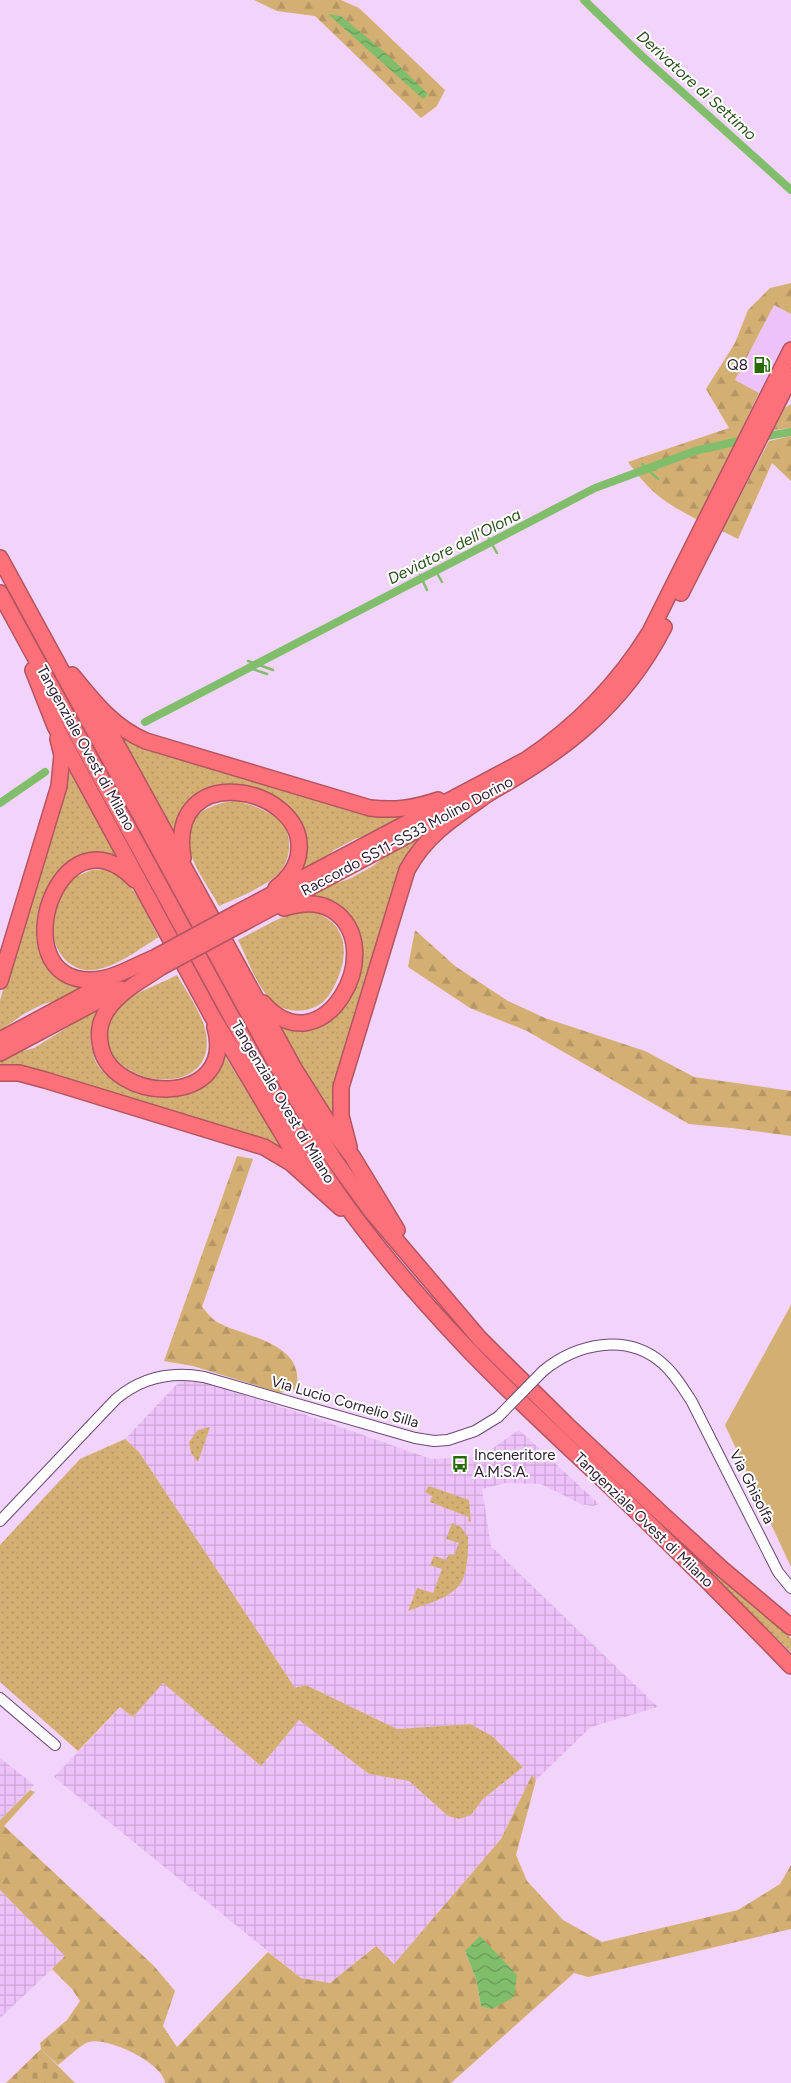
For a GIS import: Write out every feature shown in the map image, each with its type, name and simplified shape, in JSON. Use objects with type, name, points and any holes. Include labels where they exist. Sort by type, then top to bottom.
[{"type":"highway","points":[[760,425],[791,350]]},
{"type":"highway","points":[[760,425],[791,376]]},
{"type":"highway","name":"Raccordo SS11-SS33 Molino Dorino","points":[[0,1053],[159,962],[489,786],[540,764],[565,746],[621,692],[654,646],[714,516],[760,425]]},
{"type":"highway","name":"Tangenziale Ovest di Milano","points":[[0,558],[302,1108],[372,1212],[480,1339],[567,1425],[722,1569],[789,1625]]},
{"type":"highway","name":"Tangenziale Ovest di Milano","points":[[0,593],[270,1086],[320,1168],[365,1230],[463,1345],[519,1401],[634,1508],[791,1666]]},
{"type":"highway","points":[[9,609],[56,726],[212,1016],[292,1150],[314,1183]]},
{"type":"highway","points":[[48,644],[94,703],[185,866],[295,1070],[352,1156],[424,1275]]},
{"type":"highway","points":[[94,703],[124,730],[146,741],[370,808],[405,810],[489,786]]},
{"type":"highway","points":[[0,981],[59,786],[62,755],[56,726]]},
{"type":"highway","points":[[352,1156],[341,1116],[342,1087],[406,870],[422,845],[489,786]]},
{"type":"highway","points":[[185,866],[181,846],[184,821],[189,811],[204,798],[225,792],[249,795],[260,798],[283,812],[297,830],[299,844],[295,867],[280,884],[240,918]]},
{"type":"highway","points":[[144,889],[130,874],[111,862],[92,860],[77,865],[63,875],[48,902],[43,932],[45,946],[50,959],[58,968],[68,974],[90,980],[159,962]]},
{"type":"highway","points":[[240,918],[297,904],[319,905],[329,908],[345,920],[353,939],[354,953],[350,980],[344,995],[336,1006],[319,1019],[303,1023],[288,1021],[271,1010],[254,993]]},
{"type":"highway","points":[[159,962],[106,1011],[100,1028],[100,1046],[107,1061],[113,1068],[123,1076],[148,1087],[172,1090],[186,1088],[196,1083],[206,1076],[217,1056],[217,1034],[212,1016]]},
{"type":"highway","name":"Raccordo SS11-SS33 Molino Dorino","points":[[0,1040],[159,962]]},
{"type":"highway","points":[[0,1073],[19,1074],[45,1080],[245,1140],[279,1155],[314,1183],[365,1230]]},
{"type":"street","name":"Via Lucio Cornelio Silla","points":[[0,1522],[116,1399],[137,1384],[160,1376],[176,1374],[204,1377],[383,1430],[434,1441],[463,1436],[488,1424],[498,1417],[543,1371],[556,1360],[571,1352],[604,1345],[635,1347],[649,1353],[672,1373],[692,1402],[702,1424]]},
{"type":"street","name":"Via Ghisolfa","points":[[702,1424],[778,1572],[791,1588]]},
{"type":"street","points":[[0,1698],[55,1745]]},
{"type":"shaded area","points":[[774,305],[791,314],[791,342],[767,390],[759,393],[735,380]]},
{"type":"shaded area","points":[[179,1382],[203,1382],[306,1415],[431,1459],[480,1457],[519,1430],[599,1504],[593,1506],[581,1504],[541,1484],[505,1483],[482,1489],[491,1546],[658,1707],[591,1727],[536,1780],[532,1776],[501,1839],[394,1964],[375,1946],[330,1983],[301,1978],[54,1777],[121,1707],[133,1717],[163,1683],[261,1765],[299,1720],[369,1774],[409,1781],[448,1816],[471,1815],[483,1799],[523,1767],[470,1724],[397,1729],[306,1685],[295,1688],[139,1452],[125,1439]]},
{"type":"shaded area","points":[[0,1758],[34,1785],[0,1820]]},
{"type":"shaded area","points":[[0,1890],[66,1956],[0,2018]]},
{"type":"green space","points":[[254,0],[341,0],[359,8],[445,90],[437,106],[421,118],[315,16],[277,11]]},
{"type":"green space","points":[[791,283],[791,314],[774,305],[735,380],[759,393],[698,520],[659,496],[644,482],[628,462],[729,428],[706,389],[735,343],[748,310],[770,288]]},
{"type":"green space","points":[[791,404],[791,428],[773,430],[785,408]]},
{"type":"green space","points":[[791,436],[791,481],[772,463],[738,539],[722,531],[769,441]]},
{"type":"green space","points":[[118,733],[411,813],[380,832],[355,839],[334,850],[318,865],[296,877],[302,837],[252,792],[185,808],[177,824],[174,836]]},
{"type":"green space","points":[[67,763],[123,863],[96,858],[81,858],[69,864],[58,873],[49,885],[42,898],[36,927],[41,956],[61,981],[87,987],[60,1000],[43,1004],[22,1015],[0,1031],[0,1000],[66,786]]},
{"type":"green space","points":[[235,801],[257,807],[278,819],[286,830],[289,852],[284,866],[275,877],[219,906],[192,858],[188,840],[193,821],[206,809]]},
{"type":"green space","points":[[427,832],[417,845],[333,1123],[274,1019],[330,1018],[358,941],[306,896],[327,886],[349,879],[373,866],[390,852]]},
{"type":"green space","points":[[92,870],[108,870],[117,874],[125,881],[138,898],[159,937],[128,957],[111,965],[94,970],[85,970],[77,968],[63,958],[55,943],[53,921],[58,904],[71,880]]},
{"type":"green space","points":[[308,910],[320,914],[336,927],[341,935],[344,955],[338,978],[324,1001],[305,1010],[290,1010],[277,1005],[266,995],[238,940],[290,914]]},
{"type":"green space","points":[[415,930],[455,966],[508,1001],[545,1018],[645,1051],[694,1077],[791,1091],[791,1136],[689,1124],[527,1031],[470,1008],[408,967]]},
{"type":"green space","points":[[177,975],[198,1011],[204,1026],[206,1033],[205,1055],[195,1070],[179,1078],[160,1079],[140,1075],[122,1065],[111,1051],[107,1032],[110,1019],[117,1008],[130,998]]},
{"type":"green space","points":[[99,1008],[91,1030],[91,1046],[97,1064],[103,1072],[130,1087],[171,1096],[223,1053],[285,1153],[0,1068],[0,1061],[15,1053],[34,1048]]},
{"type":"green space","points":[[237,1156],[253,1159],[202,1307],[216,1322],[263,1340],[284,1352],[292,1360],[297,1372],[297,1389],[280,1393],[193,1366],[164,1361]]},
{"type":"green space","points":[[791,1305],[791,1567],[725,1425]]},
{"type":"green space","points":[[210,1427],[198,1462],[191,1453],[189,1442],[198,1430]]},
{"type":"green space","points":[[125,1439],[139,1452],[295,1688],[306,1685],[397,1729],[470,1724],[492,1736],[523,1767],[483,1799],[471,1815],[459,1819],[448,1816],[409,1781],[369,1774],[299,1720],[261,1766],[163,1683],[133,1717],[120,1707],[78,1751],[0,1682],[0,1545],[80,1459]]},
{"type":"green space","points":[[429,1486],[469,1500],[471,1522],[468,1521],[469,1517],[430,1502],[432,1496],[425,1492]]},
{"type":"green space","points":[[452,1523],[461,1527],[468,1537],[467,1564],[462,1581],[457,1588],[442,1598],[408,1611],[417,1588],[433,1593],[442,1569],[430,1565],[434,1556],[446,1560],[449,1554],[454,1555],[459,1543],[446,1539]]},
{"type":"green space","points":[[661,1523],[791,1638],[791,1652],[660,1525]]},
{"type":"green space","points":[[532,1775],[536,1780],[516,1855],[527,1881],[563,1920],[602,1942],[738,1910],[780,1884],[791,1865],[791,1929],[588,1977],[574,1973],[451,2083],[165,2083],[162,2075],[155,2067],[133,2053],[109,2043],[86,2043],[58,2065],[41,2049],[40,2043],[67,2020],[80,2001],[72,1989],[52,1969],[65,1956],[0,1890],[0,1820],[30,1790],[35,1792],[4,1826],[154,1966],[175,1991],[163,2026],[177,2047],[268,1952],[301,1978],[330,1983],[376,1946],[394,1964],[501,1839]],"holes":[[[465,1951],[514,1997],[481,2006],[476,1979]]]},
{"type":"green space","points":[[41,2049],[75,2083],[6,2083]]},
{"type":"water","points":[[328,14],[341,16],[388,55],[428,94],[423,99]]},
{"type":"water","points":[[480,1936],[517,1975],[514,1997],[492,2009],[481,2006],[476,1979],[465,1951]]},
{"type":"waterway","name":"Derivatore di Settimo","points":[[584,0],[643,57],[791,190]]},
{"type":"waterway","name":"Deviatore dell'Olona","points":[[761,437],[791,432]]},
{"type":"waterway","name":"Deviatore dell'Olona","points":[[145,722],[595,488],[695,451],[747,439]]},
{"type":"waterway","name":"Deviatore dell'Olona","points":[[642,464],[658,479]]},
{"type":"waterway","name":"Deviatore dell'Olona","points":[[488,537],[497,553]]},
{"type":"waterway","points":[[434,568],[442,582]]},
{"type":"waterway","points":[[420,575],[427,590]]},
{"type":"waterway","name":"Deviatore dell'Olona","points":[[248,661],[273,670]]},
{"type":"waterway","points":[[247,667],[267,674]]},
{"type":"waterway","name":"Deviatore dell'Olona","points":[[0,803],[45,772]]},
{"type":"place","name":"Q8","points":[[762,365]]},
{"type":"place","name":"Inceneritore A.M.S.A.","points":[[460,1464]]}]
